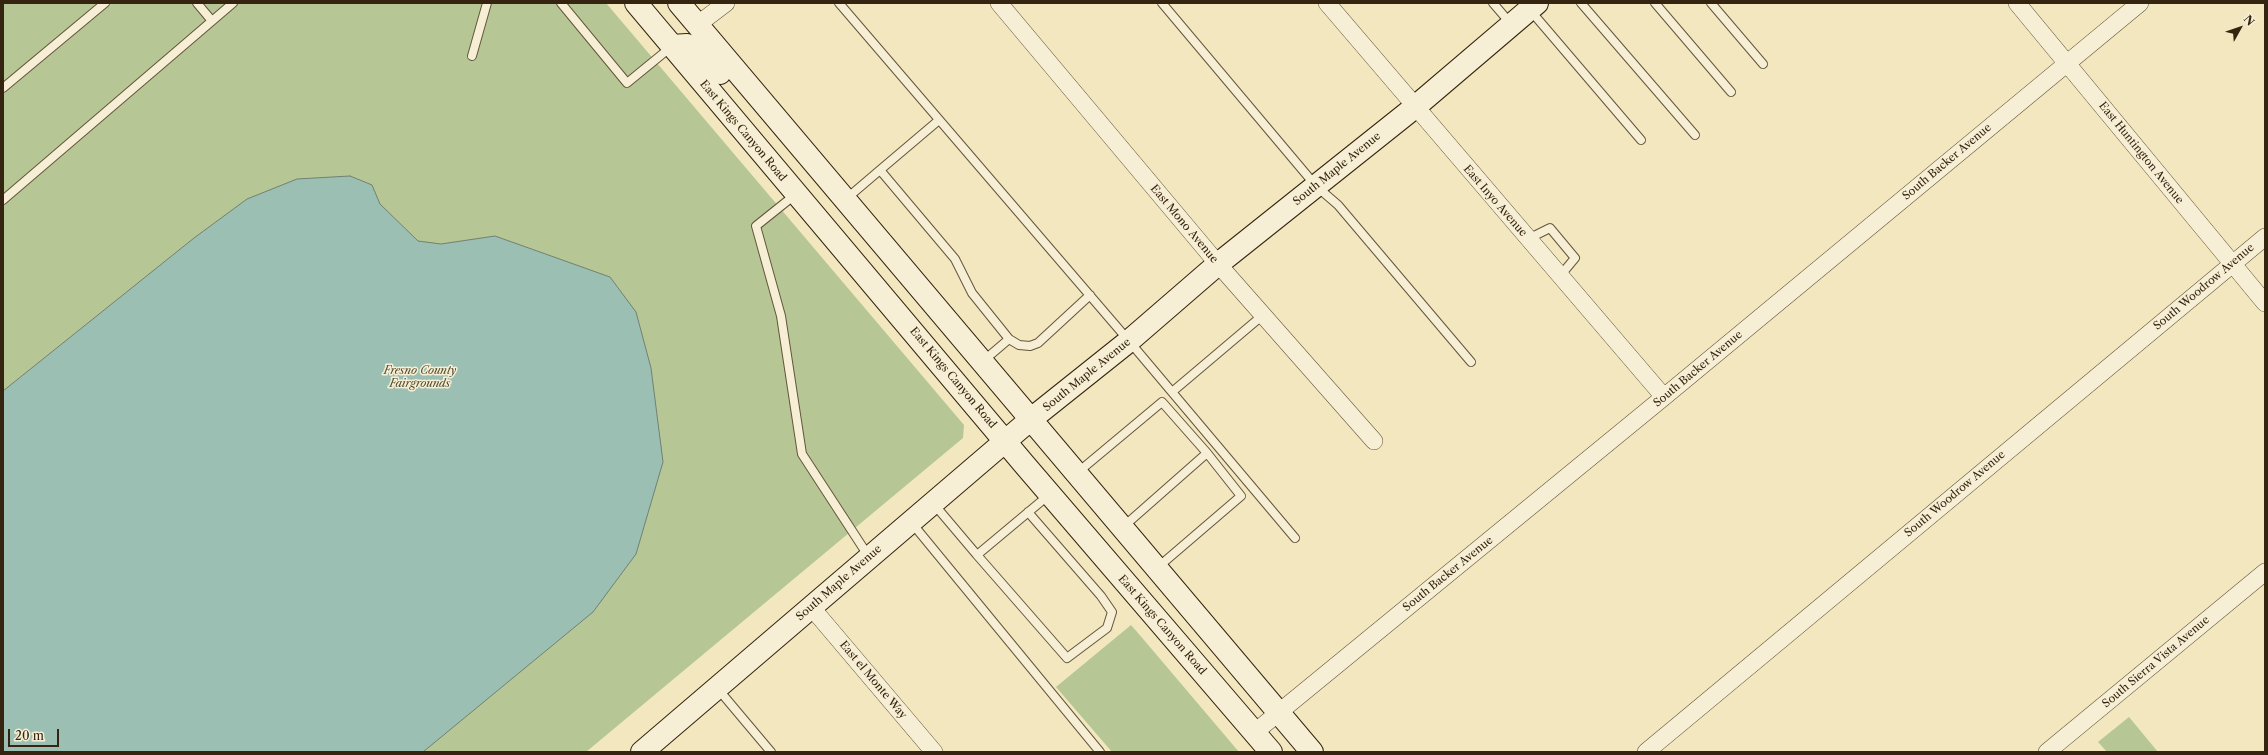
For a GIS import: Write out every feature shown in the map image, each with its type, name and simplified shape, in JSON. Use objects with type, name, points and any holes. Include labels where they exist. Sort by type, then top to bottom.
[{"type":"main road","name":"East Kings Canyon Road","points":[[636,3],[1005,441],[1271,752]]},
{"type":"main road","points":[[653,3],[674,24],[689,28],[697,25]]},
{"type":"main road","points":[[678,3],[1312,752]]},
{"type":"main road","name":"South Maple Avenue","points":[[642,752],[812,608],[910,521],[1030,420],[1129,341],[1218,264],[1415,107],[1533,6]]},
{"type":"main road","points":[[672,46],[687,45],[702,53],[779,142],[820,171]]},
{"type":"street","points":[[697,25],[726,3]]},
{"type":"street","name":"East Mono Avenue","points":[[999,3],[1218,264],[1374,441]]},
{"type":"street","name":"East Inyo Avenue","points":[[1327,3],[1528,240],[1664,397]]},
{"type":"street","name":"East Huntington Avenue","points":[[2017,3],[2265,303]]},
{"type":"street","name":"South Backer Avenue","points":[[1255,732],[1664,397],[2140,3]]},
{"type":"street","name":"South Woodrow Avenue","points":[[1646,752],[2265,237]]},
{"type":"street","name":"South Sierra Vista Avenue","points":[[2047,752],[2265,572]]},
{"type":"street","name":"East el Monte Way","points":[[812,608],[934,752]]},
{"type":"lane","points":[[3,88],[106,3]]},
{"type":"lane","points":[[197,3],[212,21]]},
{"type":"lane","points":[[3,200],[233,3]]},
{"type":"lane","points":[[472,56],[487,3]]},
{"type":"lane","points":[[561,3],[627,83],[672,46]]},
{"type":"lane","points":[[839,3],[1129,341],[1295,538]]},
{"type":"lane","points":[[1162,3],[1316,186],[1338,205],[1471,362]]},
{"type":"lane","points":[[1493,3],[1512,24]]},
{"type":"lane","points":[[1581,3],[1695,134]]},
{"type":"lane","points":[[1655,3],[1731,92]]},
{"type":"lane","points":[[1711,3],[1763,64]]},
{"type":"lane","points":[[1533,6],[1641,140]]},
{"type":"lane","points":[[845,200],[940,120]]},
{"type":"lane","points":[[880,170],[955,259],[972,292],[1009,339],[1019,345],[1030,346],[1038,343],[1090,296]]},
{"type":"lane","points":[[796,193],[756,226],[781,316],[802,454],[869,558]]},
{"type":"lane","points":[[1528,240],[1550,228],[1575,258],[1560,276]]},
{"type":"lane","points":[[1172,392],[1263,315]]},
{"type":"lane","points":[[982,362],[1009,339]]},
{"type":"lane","points":[[1076,474],[1162,402],[1207,453],[1241,496],[1156,569]]},
{"type":"lane","points":[[1122,528],[1207,453]]},
{"type":"lane","points":[[978,555],[1050,494]]},
{"type":"lane","points":[[933,502],[1067,658],[1107,628],[1112,612],[1101,596],[1028,512]]},
{"type":"lane","points":[[910,521],[1100,752]]},
{"type":"lane","points":[[718,688],[771,752]]},
{"type":"green space","name":"Fresno County Fairgrounds","points":[[3,3],[606,3],[964,425],[963,438],[586,752],[3,752]]},
{"type":"green space","points":[[1131,625],[1239,752],[1112,752],[1056,687]]},
{"type":"green space","points":[[2129,717],[2158,752],[2107,752],[2098,742]]},
{"type":"water","points":[[350,176],[372,185],[380,204],[418,241],[441,244],[495,236],[610,277],[636,312],[651,368],[663,462],[636,554],[593,612],[423,752],[3,752],[3,391],[194,238],[247,199],[297,179]]}]
